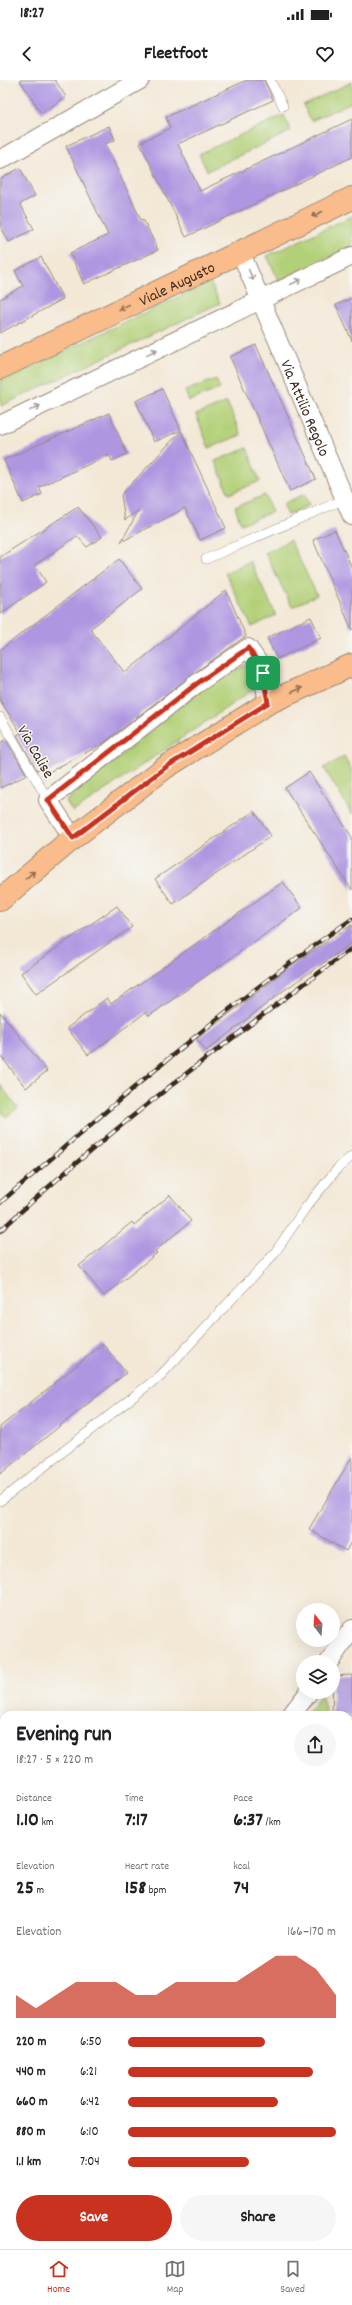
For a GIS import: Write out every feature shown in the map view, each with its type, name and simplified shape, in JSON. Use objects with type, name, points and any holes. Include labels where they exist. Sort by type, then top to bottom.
[{"type":"main road","name":"Viale Augusto","points":[[0,368],[352,198]]},
{"type":"main road","points":[[0,900],[73,838],[166,767],[268,703],[352,665]]},
{"type":"street","points":[[0,160],[140,80]]},
{"type":"street","name":"Via Attilio Regolo","points":[[240,251],[352,516]]},
{"type":"street","points":[[0,425],[352,256]]},
{"type":"street","points":[[73,838],[48,800],[195,685],[248,648],[262,668],[268,703]]},
{"type":"street","points":[[334,1655],[352,1629]]},
{"type":"street","points":[[294,1711],[304,1699]]},
{"type":"lane","points":[[270,80],[283,106]]},
{"type":"lane","points":[[206,559],[345,499]]},
{"type":"lane","name":"Via Calise","points":[[0,717],[48,800]]},
{"type":"lane","points":[[0,1501],[161,1375],[274,1254],[306,1207],[338,1168],[352,1156]]},
{"type":"green space","points":[[352,82],[352,102],[311,121],[303,105]]},
{"type":"green space","points":[[284,115],[291,131],[207,171],[199,154]]},
{"type":"green space","points":[[352,216],[352,247],[279,281],[267,256]]},
{"type":"green space","points":[[210,282],[220,303],[1,406],[0,381]]},
{"type":"green space","points":[[216,379],[220,389],[189,401],[185,391]]},
{"type":"green space","points":[[227,402],[241,435],[209,448],[196,415]]},
{"type":"green space","points":[[247,448],[260,481],[229,494],[215,461]]},
{"type":"green space","points":[[304,494],[309,505],[288,515],[283,504]]},
{"type":"green space","points":[[265,495],[272,512],[241,524],[235,507]]},
{"type":"green space","points":[[290,540],[317,595],[292,607],[265,553]]},
{"type":"green space","points":[[250,561],[276,615],[252,627],[225,573]]},
{"type":"green space","points":[[252,662],[257,687],[73,812],[66,801],[204,687]]},
{"type":"green space","points":[[344,756],[352,770],[352,814],[324,768]]},
{"type":"green space","points":[[0,1085],[18,1108],[6,1117],[0,1109]]},
{"type":"green space","points":[[318,1699],[322,1699],[326,1711],[309,1711]]},
{"type":"building","points":[[20,80],[55,80],[66,97],[41,113]]},
{"type":"building","points":[[247,80],[264,80],[273,100],[178,144],[200,191],[352,119],[352,157],[186,237],[140,143],[170,128],[166,117]]},
{"type":"building","points":[[109,126],[115,140],[105,144],[141,220],[143,219],[158,250],[84,284],[70,253],[108,235],[66,146]]},
{"type":"building","points":[[20,168],[35,196],[20,204],[34,229],[9,242],[0,225],[0,179]]},
{"type":"building","points":[[41,257],[63,299],[0,333],[0,299],[23,286],[15,271]]},
{"type":"building","points":[[352,298],[352,341],[336,305]]},
{"type":"building","points":[[256,345],[316,479],[290,491],[230,357]]},
{"type":"building","points":[[162,389],[181,430],[154,442],[136,401]]},
{"type":"building","points":[[109,413],[127,454],[112,461],[109,455],[39,487],[42,494],[23,503],[4,460]]},
{"type":"building","points":[[181,431],[226,528],[200,540],[185,508],[121,542],[139,510],[125,520],[121,495]]},
{"type":"building","points":[[78,507],[102,537],[87,547],[77,536],[35,565],[46,582],[0,614],[0,557]]},
{"type":"building","points":[[335,530],[352,568],[352,630],[313,540]]},
{"type":"building","points":[[119,559],[142,589],[90,629],[125,673],[226,590],[246,636],[193,674],[102,744],[47,773],[43,767],[37,770],[17,735],[21,733],[0,700],[0,650]]},
{"type":"building","points":[[311,617],[321,638],[277,659],[267,638]]},
{"type":"building","points":[[6,740],[27,775],[0,788],[0,743]]},
{"type":"building","points":[[309,772],[352,837],[352,890],[285,788]]},
{"type":"building","points":[[254,811],[271,836],[173,904],[155,879]]},
{"type":"building","points":[[283,882],[302,908],[149,1016],[146,1012],[88,1055],[67,1028],[107,998],[111,1004]]},
{"type":"building","points":[[117,906],[132,927],[36,994],[21,973]]},
{"type":"building","points":[[352,925],[352,943],[283,991],[206,1051],[197,1039],[292,965]]},
{"type":"building","points":[[0,1012],[47,1071],[26,1088],[0,1055]]},
{"type":"building","points":[[170,1195],[191,1221],[155,1251],[157,1253],[104,1296],[79,1266],[132,1222],[134,1225]]},
{"type":"building","points":[[103,1344],[126,1373],[0,1474],[0,1427]]},
{"type":"building","points":[[352,1457],[352,1540],[346,1551],[309,1529]]},
{"type":"building","points":[[352,1675],[352,1711],[332,1711],[332,1699],[340,1699],[340,1676]]},
{"type":"railway","points":[[0,1203],[129,1092],[216,1020],[260,985],[352,919]]},
{"type":"railway","points":[[0,1231],[128,1120],[217,1050],[352,948]]},
{"type":"route","points":[[248,648],[262,668],[263,673],[268,703],[166,767],[73,838],[48,800],[195,685],[248,648]]}]
